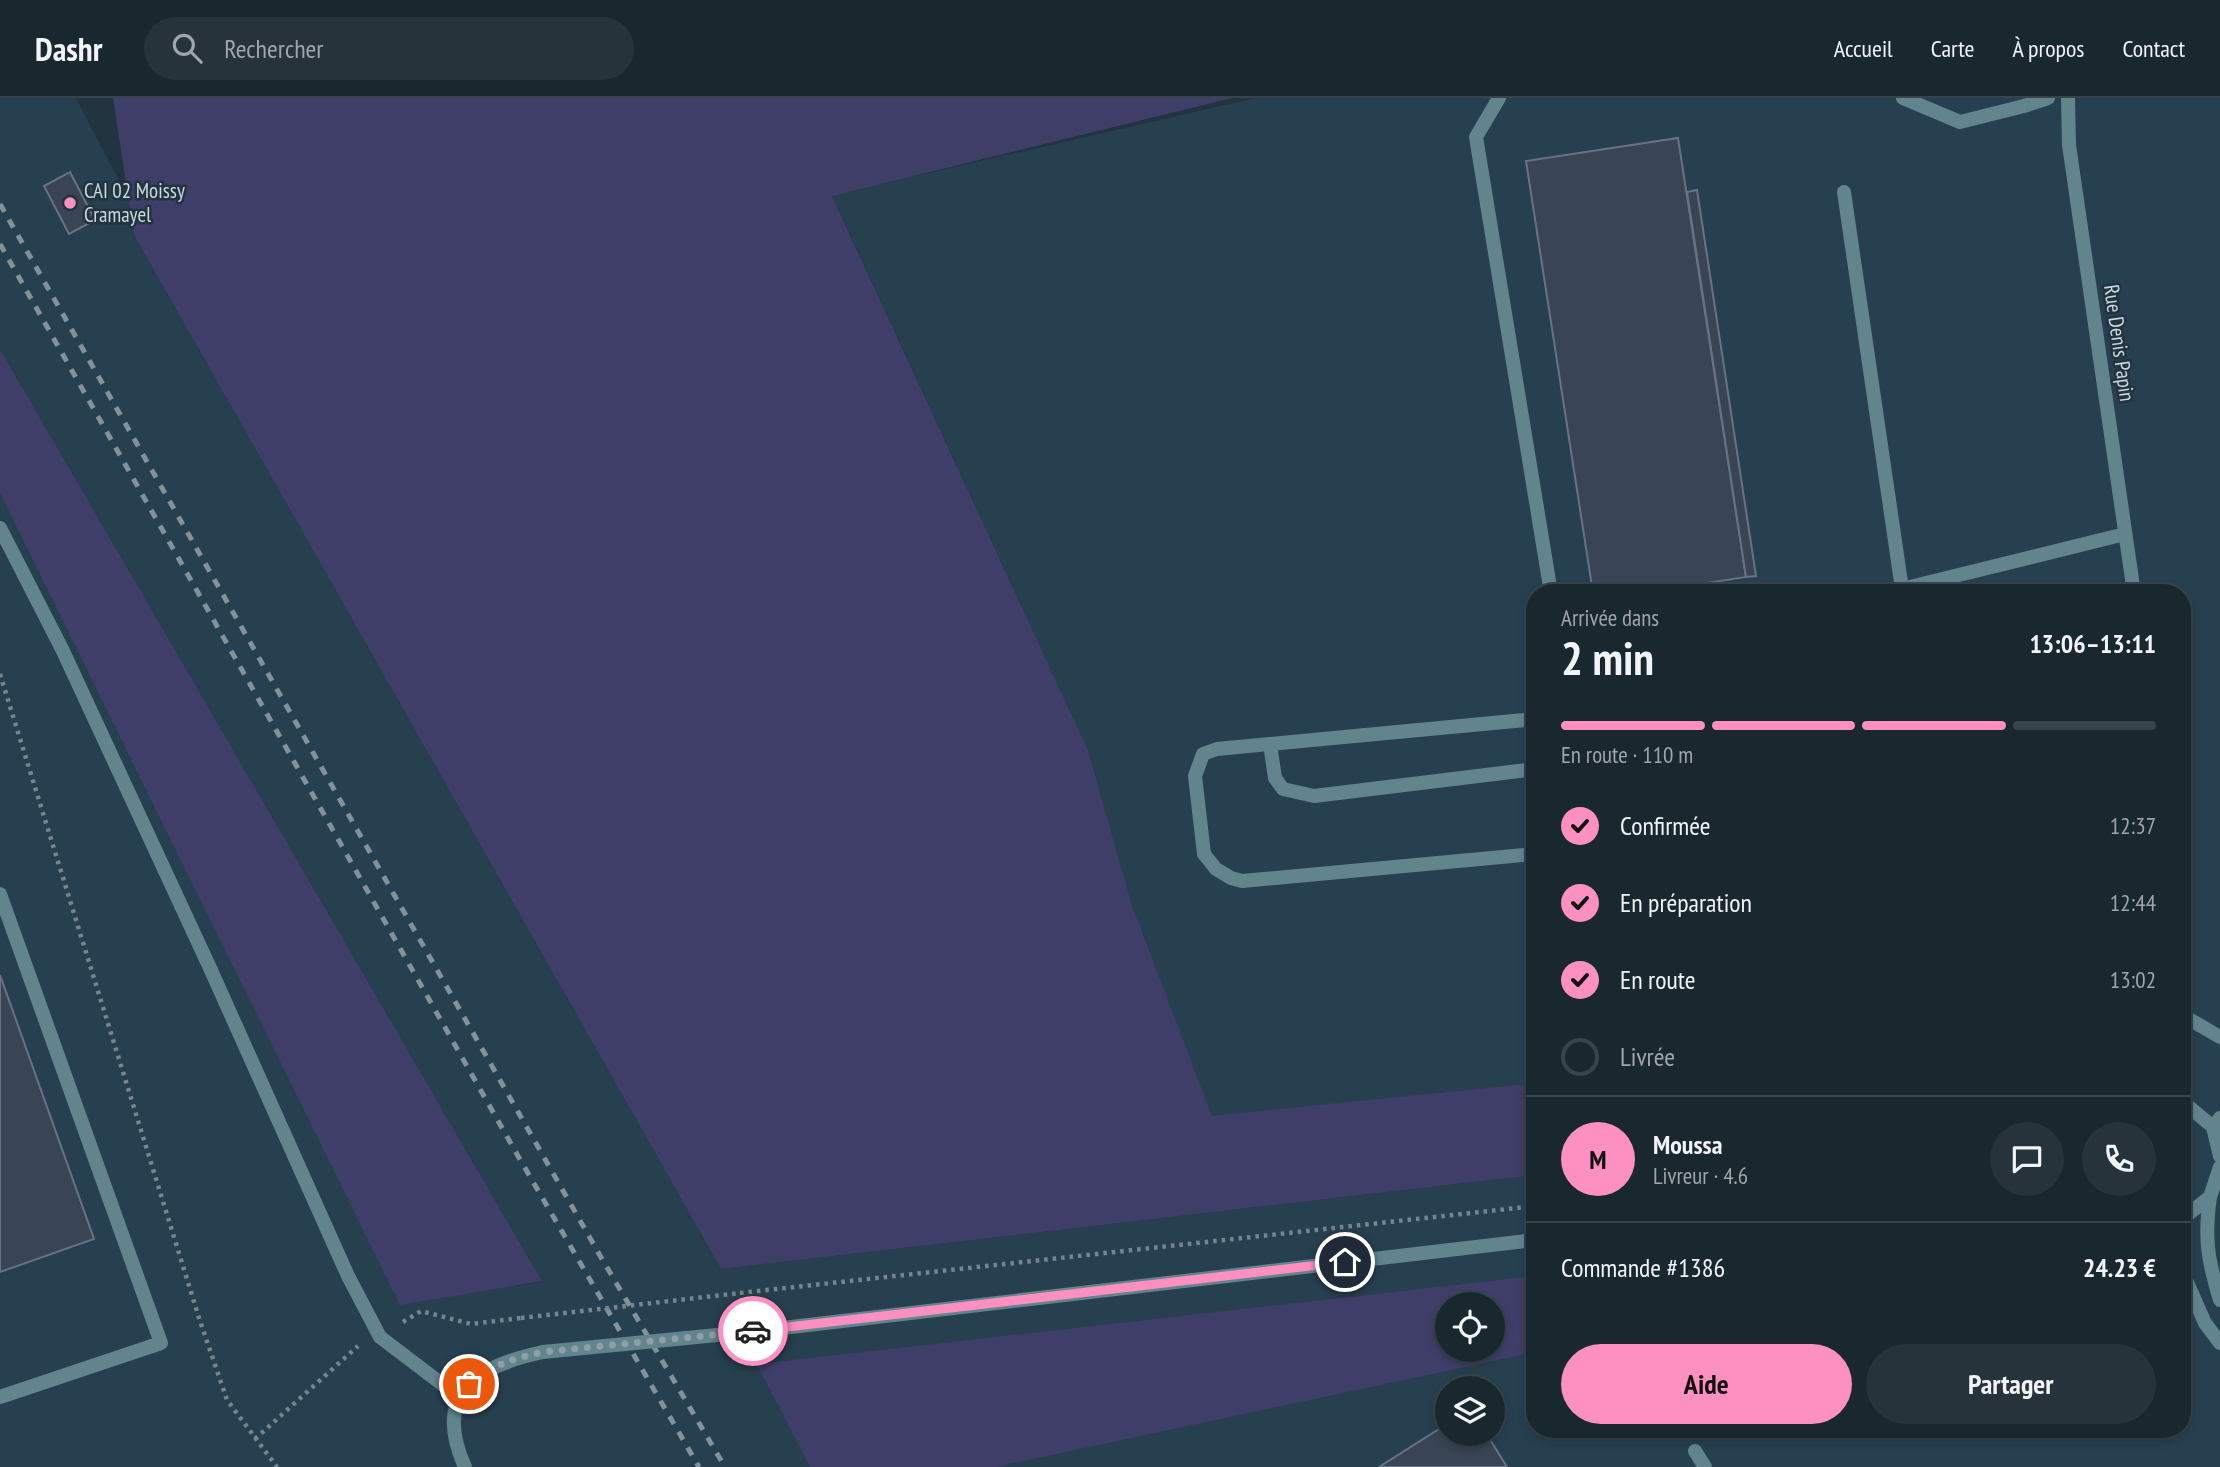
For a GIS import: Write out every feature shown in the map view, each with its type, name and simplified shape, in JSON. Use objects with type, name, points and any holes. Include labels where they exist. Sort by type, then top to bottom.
[{"type":"street","points":[[1499,98],[1476,137],[1550,584]]},
{"type":"street","points":[[1903,98],[1960,122],[2048,98]]},
{"type":"street","name":"Rue Denis Papin","points":[[2068,98],[2069,145],[2133,584]]},
{"type":"street","points":[[1844,192],[1901,584]]},
{"type":"street","points":[[0,528],[63,651],[216,980],[348,1276],[380,1337],[459,1397]]},
{"type":"street","points":[[1922,584],[2125,534]]},
{"type":"street","points":[[1526,720],[1217,748],[1203,754],[1195,776],[1204,854],[1216,869],[1242,881],[1526,855]]},
{"type":"street","points":[[1270,744],[1275,778],[1283,789],[1314,796],[1526,770]]},
{"type":"street","points":[[0,894],[161,1343],[0,1397]]},
{"type":"street","points":[[2191,1020],[2220,1037]]},
{"type":"street","points":[[2191,1107],[2216,1122],[2220,1156]]},
{"type":"street","points":[[2220,1167],[2210,1197],[2205,1228],[2220,1300]]},
{"type":"street","points":[[2191,1212],[2210,1197]]},
{"type":"street","points":[[465,1467],[457,1451],[453,1427],[453,1411],[459,1397],[469,1384],[497,1365],[514,1358],[543,1352],[748,1332],[1526,1241]]},
{"type":"street","points":[[2191,1291],[2205,1323],[2220,1343]]},
{"type":"street","points":[[1695,1451],[1705,1467]]},
{"type":"path","points":[[0,674],[199,1318],[227,1400],[277,1467]]},
{"type":"path","points":[[255,1439],[359,1345],[380,1337],[421,1311],[471,1324],[1526,1207]]},
{"type":"shaded area","points":[[0,98],[76,98],[128,198],[134,235],[721,1269],[1526,1176],[1526,1438],[2191,1438],[2191,584],[1526,584],[1526,1084],[1212,1117],[1132,905],[1088,750],[832,195],[1256,98],[2220,98],[2220,1467],[0,1467],[0,385],[517,1286],[542,1281],[0,349]]},
{"type":"shaded area","points":[[113,98],[1232,98],[832,196],[1088,750],[1132,905],[1212,1116],[1526,1084],[1526,1176],[721,1269],[134,235]]},
{"type":"shaded area","points":[[0,349],[542,1281],[400,1305],[0,493]]},
{"type":"shaded area","points":[[1526,1277],[1526,1354],[1505,1358],[1505,1292],[1435,1292],[1435,1362],[1488,1362],[995,1467],[810,1467],[757,1364]]},
{"type":"building","points":[[1678,138],[1746,577],[1700,584],[1592,584],[1526,161]]},
{"type":"building","name":"CAI 02 Moissy Cramayel","points":[[70,172],[95,220],[69,234],[44,186]]},
{"type":"building","points":[[1697,190],[1756,576],[1746,577],[1687,192]]},
{"type":"building","points":[[0,975],[94,1239],[0,1272]]},
{"type":"building","points":[[1435,1432],[1435,1446],[1494,1446],[1507,1467],[1379,1467]]},
{"type":"railway","points":[[0,204],[602,1259],[725,1467]]},
{"type":"railway","points":[[0,244],[518,1156],[699,1467]]},
{"type":"way so far","points":[[469,1384],[497,1365],[514,1358],[543,1352],[753,1331]]},
{"type":"place","name":"CAI 02 Moissy Cramayel","points":[[70,203]]},
{"type":"route","points":[[753,1331],[1345,1262]]}]
